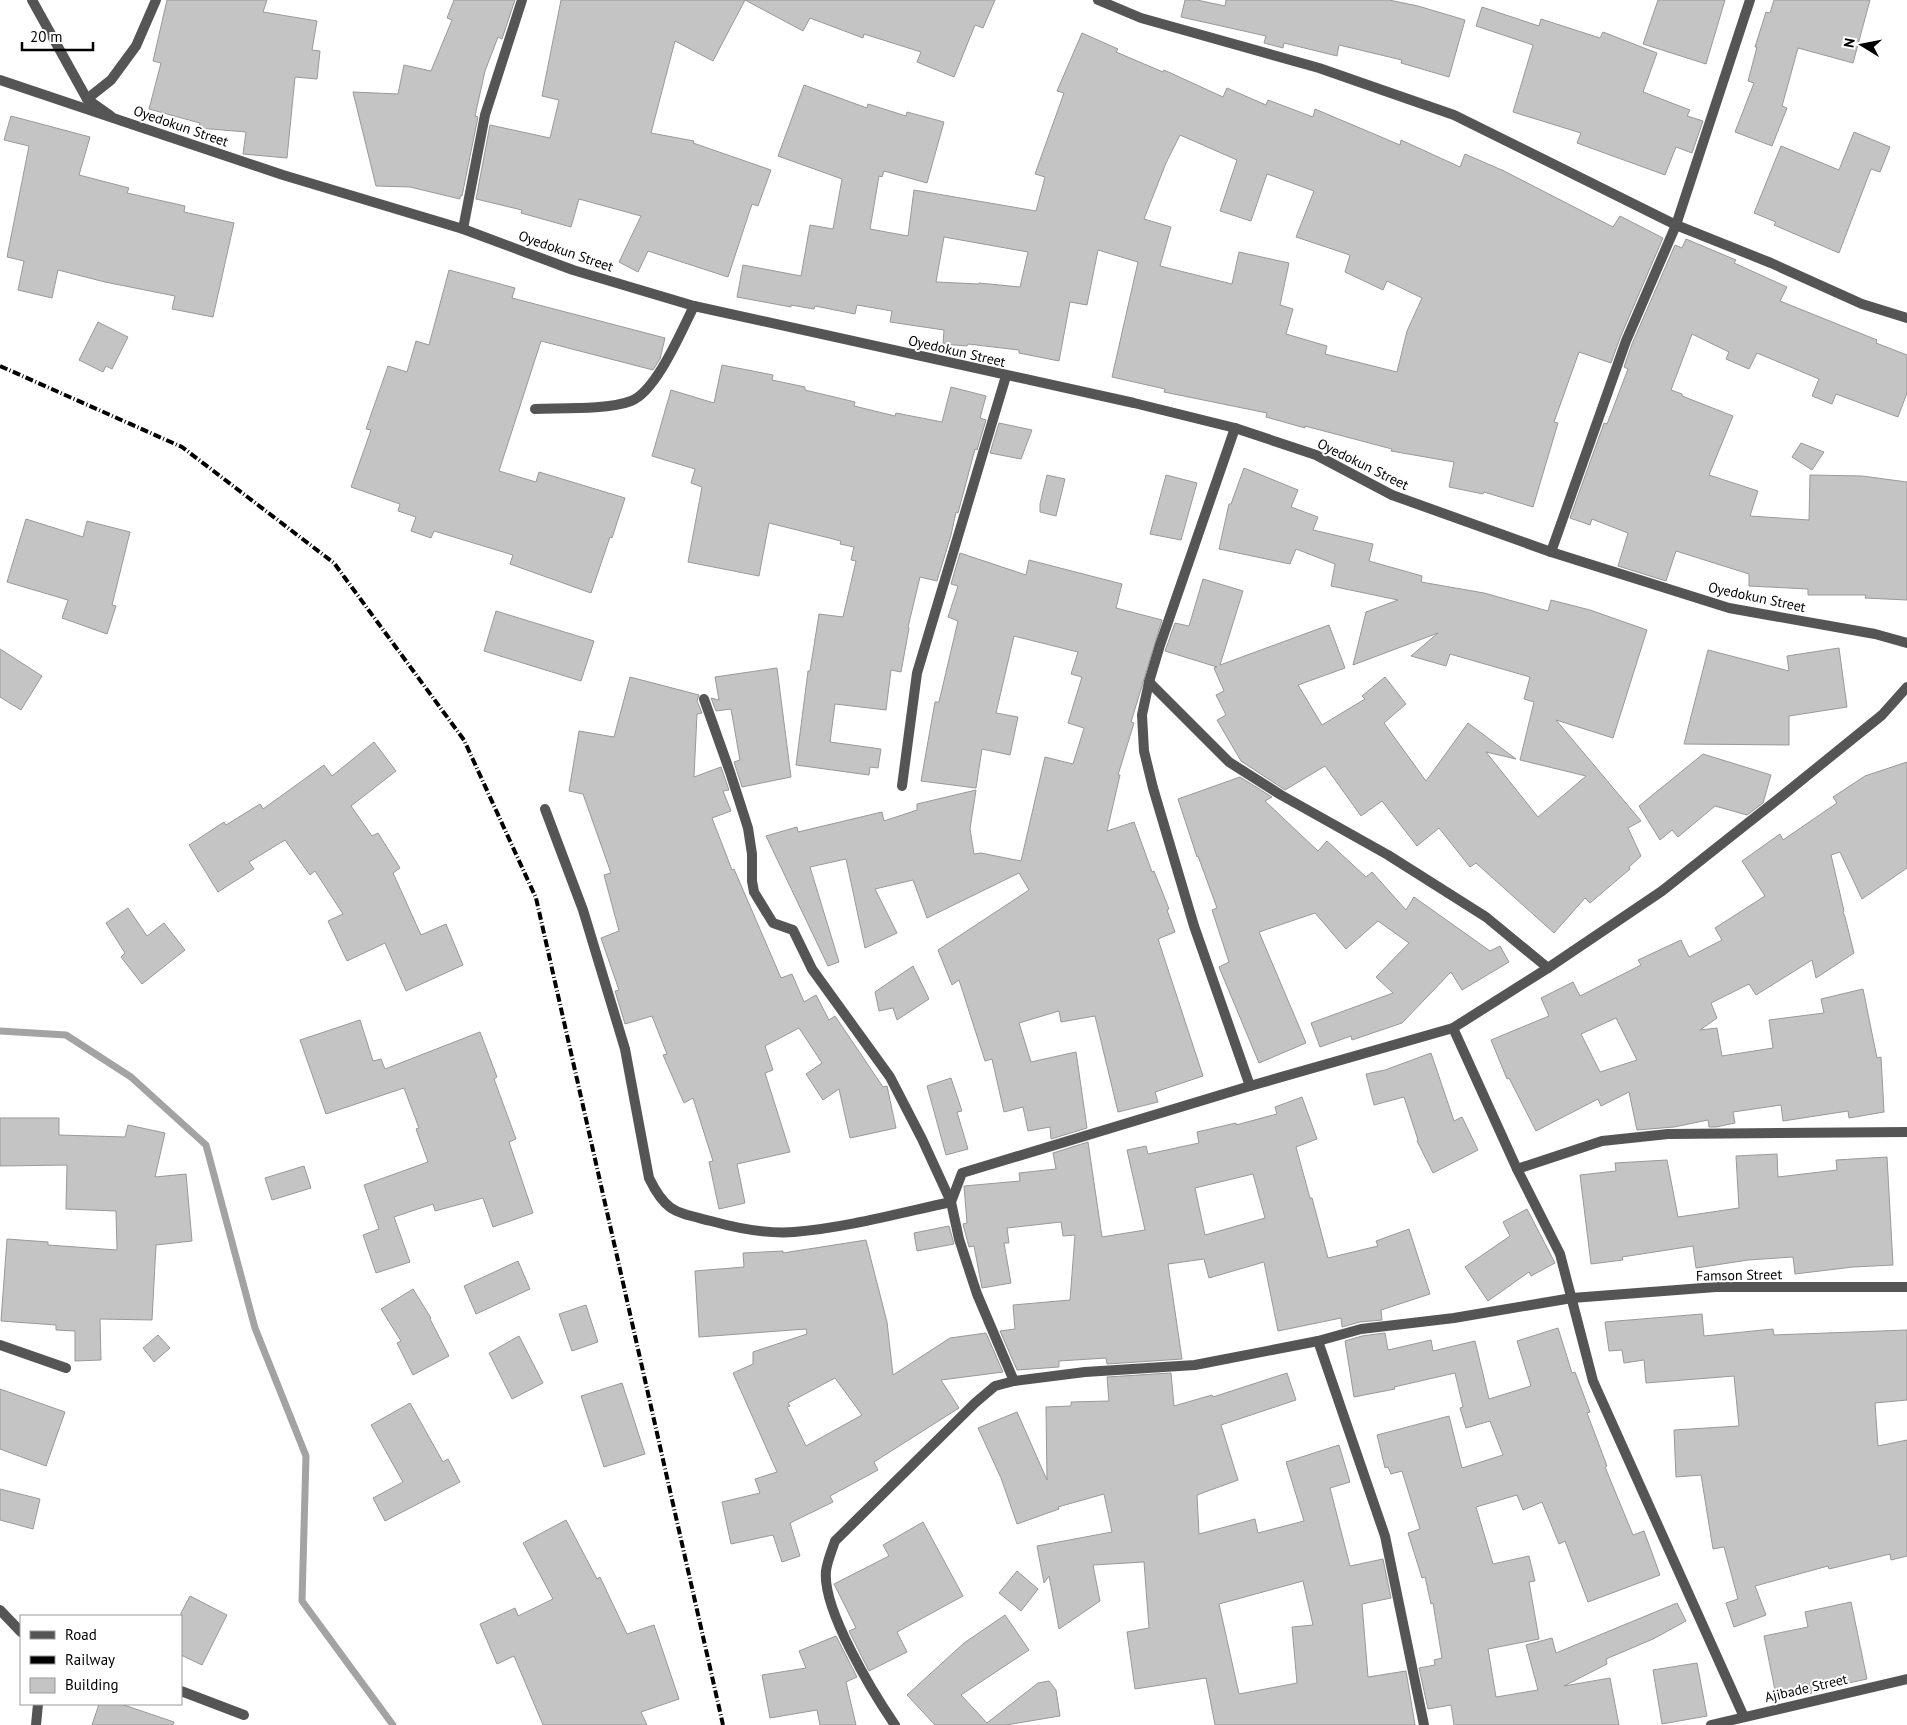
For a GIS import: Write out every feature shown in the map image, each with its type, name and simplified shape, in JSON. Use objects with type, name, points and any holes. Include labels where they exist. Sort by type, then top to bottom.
[{"type":"street","points":[[32,0],[87,99],[114,118]]},
{"type":"street","points":[[87,99],[111,80],[136,46],[156,0]]},
{"type":"street","points":[[463,229],[485,115],[522,0]]},
{"type":"street","points":[[1098,0],[1141,18],[1319,68],[1454,116],[1676,225],[1771,263],[1862,304],[1907,318]]},
{"type":"street","points":[[1551,552],[1626,341],[1676,225],[1750,0]]},
{"type":"street","name":"Oyedokun Street","points":[[0,80],[283,175],[463,229],[572,270],[694,306],[1134,403],[1235,428],[1316,455],[1392,495],[1551,552],[1729,608],[1875,634],[1907,643]]},
{"type":"street","points":[[534,408],[617,405],[633,401],[647,390],[670,355],[694,306]]},
{"type":"street","points":[[902,786],[917,674],[1006,376]]},
{"type":"street","points":[[1235,428],[1149,682],[1142,715],[1146,760],[1194,926],[1250,1086]]},
{"type":"street","points":[[1149,682],[1229,762],[1281,796],[1388,855],[1486,917],[1548,968]]},
{"type":"street","points":[[951,1202],[962,1174],[1250,1086],[1453,1028],[1548,968],[1662,891],[1874,721],[1907,687]]},
{"type":"street","points":[[704,699],[748,828],[752,854],[754,892],[773,923],[793,930],[812,969],[890,1077],[922,1139],[951,1202],[959,1239],[977,1294],[1014,1380]]},
{"type":"street","points":[[545,809],[583,910],[625,1049],[649,1178],[658,1197],[675,1212],[738,1228],[792,1232],[856,1222],[951,1202]]},
{"type":"street","points":[[1453,1028],[1517,1169],[1560,1254],[1594,1381],[1744,1717]]},
{"type":"street","points":[[1517,1169],[1602,1141],[1668,1134],[1907,1132]]},
{"type":"street","name":"Famson Street","points":[[895,1725],[883,1708],[850,1649],[831,1606],[826,1571],[835,1541],[975,1402],[995,1386],[1014,1380],[1085,1372],[1195,1365],[1318,1341],[1361,1329],[1454,1318],[1572,1298],[1716,1287],[1907,1287]]},
{"type":"street","points":[[1318,1341],[1385,1536],[1424,1725]]},
{"type":"street","points":[[0,1344],[66,1368]]},
{"type":"street","points":[[0,1610],[20,1631]]},
{"type":"street","name":"Ajibade Street","points":[[1711,1725],[1907,1679]]},
{"type":"street","points":[[182,1691],[244,1715]]},
{"type":"street","points":[[36,1725],[38,1705]]},
{"type":"building","points":[[167,0],[267,0],[263,12],[317,21],[312,50],[320,51],[317,79],[295,77],[287,158],[243,154],[246,132],[199,128],[200,123],[149,109],[161,63],[153,61]]},
{"type":"building","points":[[454,0],[515,0],[502,39],[498,37],[485,71],[475,116],[478,117],[462,196],[460,196],[460,199],[410,187],[376,186],[353,92],[398,94],[404,65],[431,71],[452,20],[447,18]]},
{"type":"building","points":[[561,0],[745,0],[713,61],[675,41],[651,133],[694,141],[693,143],[771,170],[758,206],[752,204],[728,277],[648,251],[638,272],[619,262],[641,216],[579,199],[571,227],[521,213],[522,210],[476,199],[490,125],[550,138],[559,100],[542,96]]},
{"type":"building","points":[[745,0],[995,0],[983,28],[975,25],[954,77],[917,62],[921,52],[864,34],[863,38],[810,18],[803,31]]},
{"type":"building","points":[[1185,0],[1197,0],[1225,6],[1226,0],[1389,0],[1418,6],[1465,20],[1449,77],[1401,63],[1402,60],[1339,45],[1337,56],[1284,43],[1283,48],[1264,43],[1266,36],[1181,17]]},
{"type":"building","points":[[1658,0],[1725,0],[1706,64],[1643,44]]},
{"type":"building","points":[[1774,0],[1870,0],[1853,63],[1798,48],[1782,106],[1787,108],[1772,146],[1735,132],[1754,83],[1748,81],[1757,47],[1755,47],[1766,12],[1770,13]]},
{"type":"building","points":[[1482,7],[1539,26],[1541,19],[1600,38],[1603,32],[1657,53],[1643,92],[1690,110],[1687,116],[1703,121],[1692,153],[1676,147],[1665,175],[1577,143],[1581,133],[1513,112],[1533,45],[1476,26]]},
{"type":"building","points":[[1082,33],[1118,49],[1116,52],[1163,72],[1164,70],[1223,97],[1227,88],[1266,105],[1268,100],[1313,117],[1315,109],[1400,145],[1401,140],[1460,167],[1465,154],[1504,171],[1613,227],[1620,216],[1663,238],[1611,363],[1579,352],[1554,422],[1558,423],[1533,507],[1484,492],[1483,494],[1449,487],[1454,462],[1391,451],[1392,449],[1266,417],[1267,413],[1164,392],[1165,389],[1112,377],[1138,262],[1098,250],[1087,305],[1070,302],[1059,361],[1019,353],[1019,350],[968,344],[967,346],[943,344],[944,330],[890,322],[892,311],[857,305],[855,314],[815,306],[814,309],[791,305],[791,307],[737,297],[743,265],[801,276],[810,225],[833,229],[842,179],[778,156],[804,85],[867,108],[868,104],[906,116],[907,112],[944,122],[927,183],[884,171],[882,177],[879,176],[870,229],[908,236],[914,190],[1036,211],[1045,177],[1035,174],[1064,93],[1057,91]],"holes":[[[1180,135],[1237,160],[1220,211],[1251,221],[1267,174],[1314,191],[1296,237],[1350,255],[1345,272],[1383,290],[1387,281],[1422,298],[1407,331],[1397,372],[1325,354],[1327,346],[1286,334],[1293,309],[1280,305],[1289,263],[1239,252],[1232,284],[1160,266],[1171,227],[1144,219],[1166,163]],[[944,237],[1028,252],[1020,287],[979,283],[936,282]]]},
{"type":"building","points":[[11,116],[90,137],[79,175],[129,188],[127,193],[185,206],[184,212],[234,223],[213,317],[172,309],[175,296],[105,282],[58,270],[52,298],[18,290],[24,261],[7,257],[29,146],[4,140]]},
{"type":"building","points":[[1854,132],[1890,147],[1880,172],[1871,169],[1839,253],[1774,225],[1776,222],[1754,213],[1781,146],[1839,170]]},
{"type":"building","points":[[1686,239],[1736,260],[1734,263],[1787,287],[1780,301],[1877,340],[1876,343],[1907,355],[1907,393],[1898,417],[1836,394],[1832,404],[1812,396],[1819,379],[1757,353],[1749,369],[1726,359],[1729,352],[1692,334],[1671,390],[1733,416],[1709,475],[1758,491],[1750,516],[1809,520],[1810,475],[1862,476],[1907,482],[1907,600],[1865,598],[1866,595],[1808,595],[1808,589],[1749,586],[1749,574],[1676,551],[1666,581],[1618,566],[1628,533],[1592,519],[1590,525],[1570,518],[1604,423],[1607,424],[1628,369],[1624,367],[1632,344],[1675,245],[1682,248]]},
{"type":"building","points":[[449,270],[515,288],[512,298],[665,338],[660,359],[653,370],[541,341],[499,471],[536,482],[539,472],[625,498],[591,593],[510,564],[513,555],[434,531],[431,538],[411,531],[416,517],[398,511],[400,504],[351,487],[371,430],[366,429],[388,366],[407,372],[416,341],[429,345]]},
{"type":"building","points":[[98,322],[128,337],[112,369],[106,366],[103,372],[79,360]]},
{"type":"building","points":[[722,365],[773,375],[772,380],[805,387],[805,390],[855,402],[854,406],[895,416],[896,413],[942,422],[951,387],[986,396],[980,418],[986,420],[977,450],[975,449],[937,581],[920,577],[908,627],[901,672],[891,670],[886,710],[835,704],[830,742],[881,749],[878,768],[870,767],[869,775],[796,765],[808,671],[810,671],[819,614],[843,617],[856,561],[851,560],[854,547],[840,544],[841,541],[769,523],[759,576],[688,562],[702,487],[691,483],[695,469],[652,456],[671,390],[714,403]]},
{"type":"building","points":[[999,423],[1032,430],[1021,459],[990,453]]},
{"type":"building","points":[[1801,443],[1824,452],[1812,470],[1792,457]]},
{"type":"building","points":[[1244,468],[1298,490],[1291,507],[1318,517],[1313,530],[1373,544],[1369,561],[1422,576],[1421,582],[1484,593],[1548,611],[1551,600],[1590,610],[1647,630],[1613,738],[1556,720],[1641,821],[1628,828],[1641,856],[1629,867],[1630,869],[1590,903],[1585,898],[1554,933],[1476,863],[1470,867],[1439,828],[1417,846],[1382,801],[1361,816],[1325,766],[1285,790],[1241,761],[1217,720],[1226,715],[1216,695],[1224,691],[1214,668],[1217,667],[1165,651],[1175,623],[1189,626],[1203,579],[1243,591],[1220,665],[1329,625],[1345,668],[1298,685],[1322,725],[1365,699],[1362,696],[1385,677],[1406,704],[1384,723],[1426,781],[1468,723],[1516,759],[1486,752],[1538,817],[1586,776],[1520,760],[1534,702],[1524,699],[1530,677],[1450,654],[1446,666],[1411,656],[1438,633],[1353,665],[1366,612],[1398,600],[1331,586],[1335,564],[1296,549],[1290,564],[1219,549],[1229,504],[1231,504]]},
{"type":"building","points":[[1047,475],[1065,479],[1056,516],[1040,512]]},
{"type":"building","points":[[1166,475],[1197,483],[1181,540],[1150,534]]},
{"type":"building","points":[[26,519],[83,537],[87,521],[130,532],[112,605],[116,606],[107,634],[62,618],[68,600],[7,582]]},
{"type":"building","points":[[960,553],[1026,575],[1029,560],[1122,584],[1116,608],[1162,620],[1131,722],[1134,723],[1118,775],[1120,775],[1107,831],[1134,822],[1152,872],[1154,871],[1169,909],[1167,910],[1175,932],[1158,939],[1203,1076],[1155,1092],[1158,1102],[1118,1112],[1095,1016],[1061,1022],[1059,1011],[1019,1023],[1031,1062],[1076,1052],[1087,1128],[1051,1139],[1050,1127],[1028,1131],[1023,1107],[1004,1112],[992,1059],[985,1061],[959,980],[952,985],[938,950],[1029,890],[1019,873],[927,918],[913,880],[875,889],[897,933],[865,948],[846,859],[810,867],[839,962],[828,966],[766,836],[797,827],[798,832],[882,812],[884,821],[917,810],[917,804],[976,790],[970,829],[974,854],[981,853],[1021,861],[1045,757],[1073,764],[1084,728],[1068,723],[1082,677],[1071,674],[1078,652],[1014,636],[996,713],[1018,717],[1010,755],[982,749],[976,788],[921,781],[935,702],[939,702],[958,621],[948,617],[958,586],[951,584]]},
{"type":"building","points":[[496,611],[594,641],[581,681],[484,651]]},
{"type":"building","points":[[1839,648],[1847,707],[1789,716],[1789,745],[1684,744],[1708,650],[1789,671],[1787,656]]},
{"type":"building","points":[[0,649],[42,676],[21,710],[0,697]]},
{"type":"building","points":[[777,668],[791,777],[742,787],[734,762],[740,760],[731,709],[716,711],[711,698],[719,700],[715,677]]},
{"type":"building","points":[[630,677],[699,695],[697,701],[702,713],[697,714],[694,777],[721,767],[729,790],[723,791],[731,811],[712,818],[732,870],[734,869],[781,978],[792,974],[804,1002],[816,995],[829,1020],[835,1016],[883,1087],[887,1086],[896,1128],[850,1138],[839,1089],[823,1100],[806,1074],[822,1063],[799,1028],[765,1046],[773,1070],[765,1073],[790,1152],[737,1164],[745,1203],[719,1209],[709,1162],[713,1161],[693,1098],[684,1103],[663,1055],[667,1054],[652,1016],[625,1024],[615,991],[619,990],[601,938],[619,931],[604,875],[611,873],[583,794],[569,791],[579,731],[614,737]]},
{"type":"building","points":[[374,742],[396,771],[351,806],[372,836],[378,833],[400,868],[393,873],[421,935],[446,924],[463,965],[406,991],[385,943],[347,961],[328,921],[343,914],[315,871],[310,875],[285,840],[249,862],[254,869],[218,892],[189,845],[224,822],[226,825],[260,804],[263,809],[324,765],[332,776]]},
{"type":"building","points":[[1703,754],[1771,775],[1763,803],[1747,815],[1715,806],[1678,837],[1672,830],[1660,840],[1639,806]]},
{"type":"building","points":[[1907,762],[1907,868],[1862,899],[1840,852],[1831,855],[1854,953],[1816,978],[1812,960],[1756,995],[1749,984],[1711,1003],[1717,1018],[1700,1030],[1717,1028],[1722,1056],[1773,1048],[1769,1020],[1824,1013],[1821,999],[1863,989],[1877,1058],[1881,1057],[1884,1112],[1849,1118],[1848,1111],[1783,1121],[1781,1105],[1733,1112],[1735,1123],[1716,1127],[1709,1127],[1708,1120],[1674,1127],[1637,1130],[1629,1092],[1601,1106],[1598,1099],[1536,1131],[1509,1078],[1507,1079],[1491,1040],[1549,1016],[1541,998],[1573,982],[1580,996],[1641,965],[1638,960],[1681,940],[1689,957],[1722,940],[1715,928],[1765,896],[1742,861],[1780,834],[1783,840],[1837,803],[1833,797],[1865,776]],"holes":[[[1616,1018],[1637,1060],[1600,1072],[1581,1034]]]},
{"type":"building","points":[[1240,777],[1272,797],[1265,801],[1318,851],[1327,841],[1366,877],[1372,872],[1406,910],[1414,897],[1490,951],[1500,946],[1509,962],[1462,990],[1451,972],[1402,1023],[1352,1040],[1351,1036],[1320,1047],[1311,1023],[1393,993],[1376,977],[1409,943],[1378,921],[1346,949],[1315,913],[1259,932],[1306,1043],[1259,1063],[1219,967],[1229,962],[1212,910],[1217,908],[1197,857],[1178,799]]},
{"type":"building","points":[[128,908],[147,936],[164,923],[185,950],[142,984],[121,957],[125,953],[106,923]]},
{"type":"building","points":[[913,966],[929,999],[897,1020],[893,1008],[879,1011],[875,992]]},
{"type":"building","points":[[360,1020],[373,1061],[381,1059],[385,1069],[480,1032],[497,1077],[494,1079],[516,1139],[509,1142],[533,1213],[493,1227],[483,1198],[435,1211],[433,1204],[394,1217],[410,1262],[376,1273],[363,1235],[379,1229],[364,1185],[428,1162],[416,1129],[419,1128],[404,1088],[326,1114],[300,1040]]},
{"type":"building","points":[[1431,1053],[1454,1121],[1462,1117],[1478,1150],[1433,1173],[1417,1141],[1404,1097],[1374,1105],[1366,1074],[1385,1070]]},
{"type":"building","points":[[951,1078],[962,1111],[957,1112],[968,1149],[946,1155],[927,1086]]},
{"type":"building","points":[[1302,1097],[1317,1139],[1296,1147],[1328,1258],[1378,1246],[1376,1241],[1409,1229],[1430,1294],[1381,1310],[1382,1320],[1360,1322],[1342,1327],[1341,1318],[1278,1331],[1264,1262],[1209,1278],[1204,1259],[1168,1264],[1182,1359],[1107,1364],[1106,1358],[1059,1361],[1059,1367],[1017,1370],[1000,1331],[1015,1329],[1013,1305],[1070,1300],[1075,1235],[1063,1236],[1061,1222],[1007,1228],[1009,1243],[1004,1243],[1011,1283],[982,1288],[974,1246],[969,1247],[963,1224],[967,1223],[964,1186],[1020,1181],[1019,1173],[1056,1169],[1053,1153],[1088,1142],[1102,1237],[1145,1230],[1127,1150],[1146,1146],[1148,1154],[1199,1143],[1197,1132],[1236,1123],[1236,1125],[1277,1114],[1275,1107]],"holes":[[[1253,1174],[1265,1218],[1205,1235],[1195,1188]]]},
{"type":"building","points":[[0,1118],[59,1118],[59,1135],[125,1137],[128,1125],[165,1133],[155,1177],[186,1174],[192,1241],[156,1245],[152,1320],[100,1319],[101,1360],[75,1361],[75,1331],[56,1330],[56,1325],[1,1321],[7,1239],[48,1242],[48,1245],[117,1250],[116,1211],[66,1209],[67,1165],[0,1166]]},
{"type":"building","points":[[1777,1154],[1778,1177],[1837,1170],[1836,1160],[1887,1157],[1893,1265],[1853,1267],[1795,1274],[1793,1257],[1748,1260],[1696,1268],[1693,1246],[1622,1257],[1623,1260],[1591,1264],[1580,1175],[1616,1171],[1615,1163],[1667,1160],[1678,1217],[1739,1208],[1736,1156]]},
{"type":"building","points":[[304,1166],[311,1188],[272,1200],[265,1178]]},
{"type":"building","points":[[1527,1209],[1555,1263],[1531,1276],[1529,1272],[1488,1301],[1465,1267],[1510,1236],[1503,1222]]},
{"type":"building","points":[[949,1226],[954,1244],[917,1251],[914,1233]]},
{"type":"building","points":[[866,1240],[887,1322],[893,1375],[950,1338],[986,1333],[1003,1372],[941,1380],[959,1408],[874,1462],[878,1470],[830,1496],[833,1502],[790,1523],[800,1556],[782,1562],[773,1535],[731,1544],[722,1502],[760,1493],[755,1479],[777,1472],[733,1373],[753,1364],[753,1352],[807,1334],[806,1329],[699,1337],[695,1271],[744,1267],[743,1253],[783,1251],[783,1253]],"holes":[[[835,1378],[862,1415],[806,1446],[787,1407],[790,1406],[788,1403]]]},
{"type":"building","points":[[518,1261],[530,1289],[476,1314],[464,1286]]},
{"type":"building","points":[[413,1289],[431,1318],[449,1356],[413,1375],[397,1343],[401,1341],[381,1309]]},
{"type":"building","points":[[586,1305],[598,1342],[572,1351],[559,1314]]},
{"type":"building","points":[[1702,1314],[1704,1336],[1773,1329],[1774,1335],[1907,1330],[1907,1400],[1875,1403],[1878,1446],[1907,1440],[1907,1556],[1891,1560],[1890,1554],[1829,1569],[1828,1566],[1755,1586],[1766,1615],[1734,1627],[1726,1603],[1738,1599],[1724,1547],[1713,1549],[1701,1475],[1676,1477],[1674,1430],[1739,1426],[1734,1376],[1646,1383],[1644,1360],[1624,1363],[1622,1350],[1609,1351],[1605,1322]]},
{"type":"building","points":[[1558,1328],[1572,1373],[1575,1372],[1590,1412],[1587,1413],[1607,1466],[1605,1467],[1633,1535],[1644,1531],[1660,1575],[1588,1602],[1565,1541],[1559,1544],[1542,1502],[1523,1510],[1517,1495],[1476,1507],[1493,1564],[1529,1556],[1535,1581],[1529,1582],[1539,1639],[1488,1649],[1496,1697],[1538,1690],[1526,1645],[1552,1638],[1556,1653],[1677,1603],[1686,1621],[1653,1639],[1606,1659],[1607,1664],[1564,1686],[1610,1678],[1619,1725],[1454,1725],[1451,1705],[1428,1709],[1419,1668],[1435,1665],[1434,1660],[1442,1658],[1433,1603],[1431,1604],[1425,1577],[1422,1578],[1408,1533],[1420,1529],[1402,1471],[1391,1474],[1388,1467],[1385,1468],[1377,1435],[1449,1416],[1462,1468],[1503,1455],[1490,1421],[1466,1428],[1460,1408],[1463,1407],[1455,1373],[1394,1387],[1395,1389],[1354,1397],[1345,1341],[1362,1336],[1385,1333],[1388,1350],[1431,1340],[1433,1351],[1475,1341],[1489,1399],[1531,1386],[1517,1341]]},
{"type":"building","points":[[158,1335],[170,1348],[154,1362],[143,1348]]},
{"type":"building","points":[[519,1336],[543,1383],[512,1399],[489,1353]]},
{"type":"building","points":[[1171,1373],[1174,1406],[1212,1395],[1213,1397],[1287,1373],[1296,1400],[1221,1425],[1238,1480],[1197,1495],[1199,1534],[1255,1519],[1258,1533],[1304,1521],[1286,1462],[1339,1445],[1350,1482],[1330,1488],[1350,1566],[1383,1559],[1391,1598],[1362,1604],[1368,1677],[1406,1671],[1415,1725],[1215,1725],[1206,1678],[1135,1689],[1127,1632],[1149,1628],[1144,1562],[1093,1565],[1100,1601],[1059,1629],[1049,1576],[1044,1583],[1037,1546],[1112,1532],[1104,1494],[1058,1507],[1059,1509],[1017,1524],[1001,1478],[978,1428],[1017,1412],[1047,1480],[1046,1407],[1071,1406],[1071,1402],[1109,1401],[1107,1377]],"holes":[[[1303,1581],[1313,1625],[1292,1627],[1297,1683],[1239,1694],[1219,1604]]]},
{"type":"building","points":[[622,1383],[645,1454],[604,1467],[581,1396]]},
{"type":"building","points":[[0,1389],[65,1412],[46,1466],[0,1449]]},
{"type":"building","points":[[410,1403],[443,1462],[448,1459],[460,1482],[385,1521],[373,1498],[403,1482],[371,1425]]},
{"type":"building","points":[[0,1489],[40,1499],[33,1529],[0,1520]]},
{"type":"building","points":[[566,1520],[597,1579],[600,1577],[627,1634],[654,1625],[679,1699],[641,1712],[647,1725],[543,1725],[514,1656],[497,1664],[480,1624],[515,1608],[518,1616],[553,1599],[523,1543]]},
{"type":"building","points":[[923,1522],[963,1596],[897,1632],[907,1652],[869,1671],[849,1631],[856,1628],[834,1584],[889,1556],[883,1545]]},
{"type":"building","points":[[1017,1571],[1038,1589],[1021,1611],[999,1593]]},
{"type":"building","points":[[190,1596],[227,1615],[202,1665],[182,1655],[181,1613]]},
{"type":"building","points":[[1851,1602],[1867,1679],[1777,1700],[1764,1636],[1808,1627],[1805,1612]]},
{"type":"building","points":[[1005,1615],[1029,1650],[961,1695],[987,1723],[1038,1683],[1049,1681],[1056,1690],[1060,1716],[1006,1725],[935,1725],[907,1695],[964,1643]]},
{"type":"building","points":[[836,1636],[857,1677],[846,1682],[856,1725],[820,1725],[817,1710],[770,1718],[762,1675],[806,1668],[799,1651]]},
{"type":"building","points":[[1697,1663],[1707,1716],[1662,1724],[1653,1670]]},
{"type":"building","points":[[99,1705],[124,1705],[174,1722],[173,1725],[92,1725]]},
{"type":"waterway","points":[[0,1031],[66,1035],[131,1077],[206,1145],[255,1328],[306,1456],[302,1601],[393,1725]]},
{"type":"railway","points":[[0,366],[182,447],[334,563],[464,740],[536,898],[723,1725]]}]
